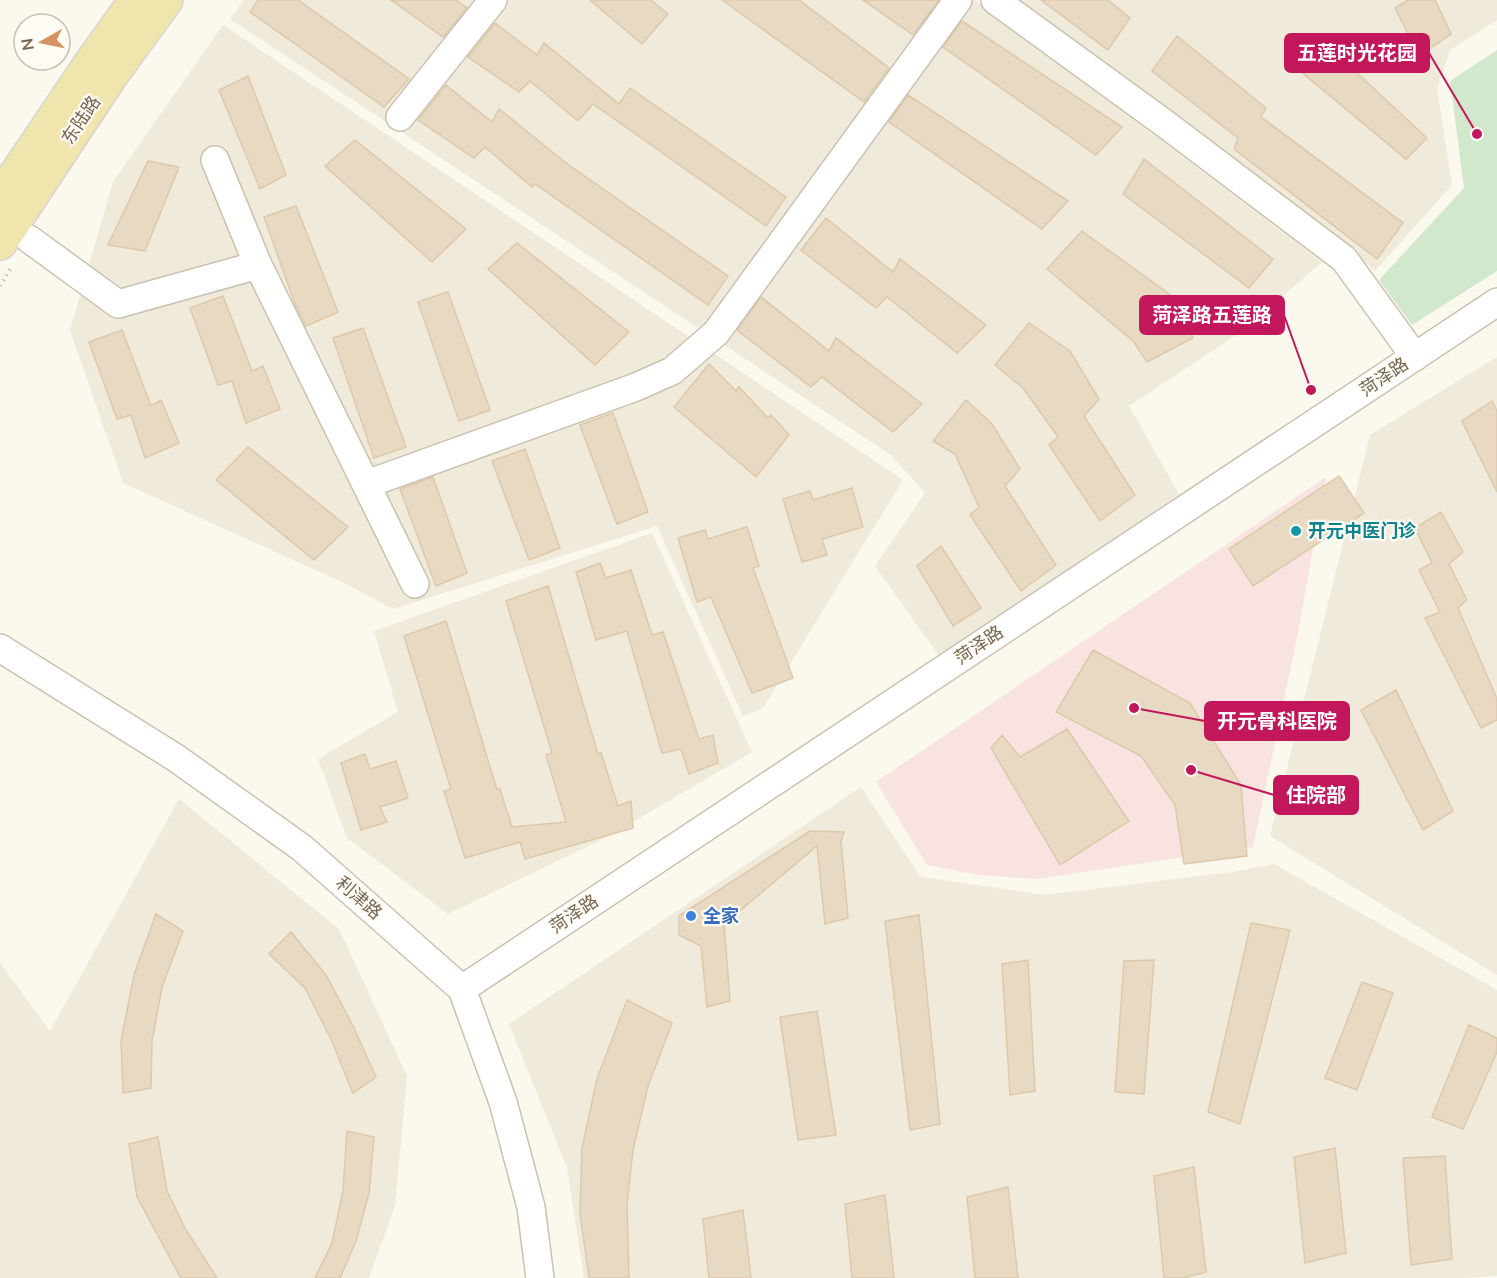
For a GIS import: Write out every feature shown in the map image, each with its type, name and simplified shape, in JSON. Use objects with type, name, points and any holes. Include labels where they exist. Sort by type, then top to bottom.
[{"type":"main road","name":"东陆路","points":[[0,198],[136,0]]},
{"type":"main road","name":"东陆路","points":[[15,241],[110,77],[166,0]]},
{"type":"street","points":[[400,117],[493,0]]},
{"type":"street","points":[[367,484],[636,387],[672,371],[716,333],[958,0]]},
{"type":"street","points":[[995,0],[1164,123],[1344,260],[1415,357]]},
{"type":"street","points":[[215,160],[258,265],[415,584]]},
{"type":"street","points":[[15,241],[118,303],[258,265]]},
{"type":"street","name":"菏泽路","points":[[462,988],[1497,302]]},
{"type":"street","name":"利津路","points":[[0,648],[176,758],[302,848],[462,988],[503,1102],[531,1208],[540,1278]]},
{"type":"shaded area","points":[[244,0],[975,0],[1322,262],[1245,329],[1129,406],[1179,494],[940,657],[875,566],[925,493],[891,455],[230,19]]},
{"type":"shaded area","points":[[1013,0],[1497,0],[1497,20],[1450,50],[1437,89],[1452,185],[1375,271],[1348,248]]},
{"type":"shaded area","points":[[223,25],[903,480],[763,708],[743,716],[657,526],[393,609],[344,583],[123,483],[70,330],[113,182]]},
{"type":"shaded area","points":[[1497,357],[1497,975],[1270,836],[1370,435]]},
{"type":"shaded area","points":[[1326,477],[1298,633],[1253,847],[1036,879],[979,875],[927,865],[876,782]]},
{"type":"shaded area","points":[[652,533],[752,752],[609,836],[448,914],[347,838],[318,759],[398,712],[374,631]]},
{"type":"shaded area","points":[[861,787],[921,877],[1045,895],[1232,872],[1274,864],[1497,990],[1497,1276],[1462,1278],[584,1278],[567,1168],[509,1024]]},
{"type":"shaded area","points":[[179,799],[339,929],[407,1076],[395,1206],[369,1278],[0,1278],[0,963],[50,1031]]},
{"type":"green space","points":[[1497,50],[1497,271],[1412,325],[1379,280],[1464,188],[1450,81]]},
{"type":"building","points":[[258,0],[298,0],[409,79],[384,107],[250,12]]},
{"type":"building","points":[[391,0],[456,0],[467,8],[443,37]]},
{"type":"building","points":[[590,0],[651,0],[668,14],[642,44]]},
{"type":"building","points":[[722,0],[799,0],[889,68],[864,102]]},
{"type":"building","points":[[863,0],[939,0],[913,35]]},
{"type":"building","points":[[1041,0],[1108,0],[1130,18],[1108,50]]},
{"type":"building","points":[[1408,0],[1435,0],[1451,34],[1419,56],[1395,8]]},
{"type":"building","points":[[962,21],[1122,127],[1096,155],[943,47]]},
{"type":"building","points":[[495,23],[537,55],[544,43],[619,104],[630,88],[786,197],[766,226],[593,104],[578,121],[530,81],[519,92],[468,57]]},
{"type":"building","points":[[1315,34],[1427,138],[1406,159],[1293,65]]},
{"type":"building","points":[[1177,36],[1266,108],[1261,117],[1403,223],[1377,259],[1234,149],[1238,138],[1152,71]]},
{"type":"building","points":[[248,76],[286,175],[260,189],[219,90]]},
{"type":"building","points":[[446,85],[492,122],[499,109],[566,163],[728,276],[708,305],[535,184],[532,187],[485,147],[474,158],[418,120]]},
{"type":"building","points":[[908,95],[1068,201],[1042,229],[889,122]]},
{"type":"building","points":[[355,140],[466,229],[432,262],[325,166]]},
{"type":"building","points":[[1144,159],[1273,259],[1249,288],[1123,194]]},
{"type":"building","points":[[148,161],[179,167],[145,251],[108,245]]},
{"type":"building","points":[[296,206],[338,312],[306,326],[295,304],[264,217]]},
{"type":"building","points":[[826,218],[893,272],[900,259],[986,325],[957,353],[887,297],[876,308],[801,250]]},
{"type":"building","points":[[1082,231],[1176,299],[1193,338],[1147,362],[1133,341],[1047,269]]},
{"type":"building","points":[[517,243],[629,332],[595,365],[488,269]]},
{"type":"building","points":[[448,292],[490,410],[459,421],[418,302]]},
{"type":"building","points":[[223,296],[252,371],[263,366],[280,409],[246,423],[232,381],[218,385],[190,308]]},
{"type":"building","points":[[761,297],[829,351],[836,338],[922,404],[893,432],[822,377],[811,387],[737,330]]},
{"type":"building","points":[[1029,323],[1070,351],[1099,399],[1084,416],[1135,495],[1100,521],[1049,445],[1058,437],[1023,388],[995,365]]},
{"type":"building","points":[[363,328],[406,447],[374,458],[333,338]]},
{"type":"building","points":[[122,330],[151,406],[161,400],[179,443],[145,458],[131,415],[117,419],[89,342]]},
{"type":"building","points":[[709,364],[736,391],[739,387],[768,418],[771,415],[789,435],[756,477],[674,407]]},
{"type":"building","points":[[966,400],[992,424],[1020,469],[1005,486],[1056,565],[1021,591],[970,515],[979,507],[955,454],[933,441]]},
{"type":"building","points":[[1492,401],[1497,411],[1497,492],[1462,421]]},
{"type":"building","points":[[613,413],[648,512],[617,524],[580,425]]},
{"type":"building","points":[[248,447],[348,527],[314,560],[216,480]]},
{"type":"building","points":[[525,449],[560,548],[529,560],[492,461]]},
{"type":"building","name":"开元中医门诊","points":[[1339,476],[1364,513],[1253,586],[1229,549]]},
{"type":"building","points":[[433,477],[467,573],[436,586],[400,489]]},
{"type":"building","points":[[852,488],[863,527],[822,539],[827,555],[802,562],[783,499],[810,491],[813,500]]},
{"type":"building","points":[[1441,512],[1463,552],[1449,564],[1467,600],[1458,608],[1497,699],[1497,720],[1481,728],[1425,618],[1440,612],[1419,570],[1432,563],[1415,528]]},
{"type":"building","points":[[747,527],[759,566],[753,568],[793,678],[752,693],[711,597],[697,602],[678,538],[705,530],[708,539]]},
{"type":"building","points":[[941,546],[981,608],[953,626],[917,566]]},
{"type":"building","points":[[600,563],[606,578],[631,570],[652,635],[663,632],[699,739],[713,735],[718,763],[689,774],[681,749],[662,753],[627,631],[596,640],[576,572]]},
{"type":"building","points":[[548,586],[598,754],[601,753],[618,806],[631,801],[633,828],[525,859],[520,842],[465,858],[444,791],[451,789],[404,636],[446,621],[497,790],[500,789],[512,827],[566,822],[546,755],[552,753],[506,601]]},
{"type":"building","points":[[1093,650],[1190,703],[1241,785],[1247,856],[1184,864],[1175,805],[1141,756],[1056,712]]},
{"type":"building","points":[[1396,690],[1453,811],[1423,830],[1361,710]]},
{"type":"building","points":[[1067,729],[1129,821],[1060,865],[991,748],[1002,735],[1020,757]]},
{"type":"building","points":[[365,754],[370,769],[396,761],[408,798],[380,807],[387,822],[361,830],[341,763]]},
{"type":"building","points":[[810,831],[844,832],[841,841],[848,918],[825,924],[817,846],[724,924],[730,1001],[707,1007],[701,946],[679,935],[679,916]]},
{"type":"building","points":[[156,914],[183,931],[162,987],[152,1041],[151,1088],[123,1093],[121,1041],[134,975]]},
{"type":"building","points":[[919,915],[940,1124],[910,1130],[885,921]]},
{"type":"building","points":[[1251,923],[1290,930],[1240,1124],[1208,1112]]},
{"type":"building","points":[[291,932],[326,975],[376,1077],[353,1093],[331,1039],[305,988],[269,954]]},
{"type":"building","points":[[1028,960],[1035,1091],[1010,1095],[1002,964]]},
{"type":"building","points":[[1154,960],[1144,1094],[1115,1092],[1124,961]]},
{"type":"building","points":[[1362,982],[1393,993],[1357,1090],[1325,1078]]},
{"type":"building","points":[[627,1000],[672,1023],[648,1086],[633,1150],[627,1204],[629,1278],[589,1278],[580,1213],[582,1148],[597,1079]]},
{"type":"building","points":[[817,1011],[836,1135],[798,1140],[780,1017]]},
{"type":"building","points":[[1469,1025],[1497,1038],[1497,1052],[1463,1129],[1432,1117]]},
{"type":"building","points":[[347,1131],[374,1137],[369,1193],[356,1241],[340,1278],[315,1278],[332,1243],[343,1191]]},
{"type":"building","points":[[158,1137],[167,1191],[186,1230],[217,1278],[181,1278],[137,1197],[129,1144]]},
{"type":"building","points":[[1335,1148],[1346,1253],[1305,1263],[1294,1157]]},
{"type":"building","points":[[1445,1156],[1452,1259],[1411,1265],[1403,1158]]},
{"type":"building","points":[[1194,1167],[1206,1272],[1183,1278],[1164,1278],[1154,1176]]},
{"type":"building","points":[[1008,1187],[1018,1278],[975,1278],[967,1197]]},
{"type":"building","points":[[885,1195],[894,1278],[852,1278],[845,1204]]},
{"type":"building","points":[[743,1210],[751,1278],[709,1278],[703,1219]]},
{"type":"place","name":"五莲时光花园","points":[[1477,134]]},
{"type":"place","name":"菏泽路五莲路","points":[[1311,390]]},
{"type":"place","name":"开元中医门诊","points":[[1296,531]]},
{"type":"place","name":"开元骨科医院","points":[[1134,708]]},
{"type":"place","name":"住院部","points":[[1191,770]]},
{"type":"place","name":"全家","points":[[691,916]]}]
